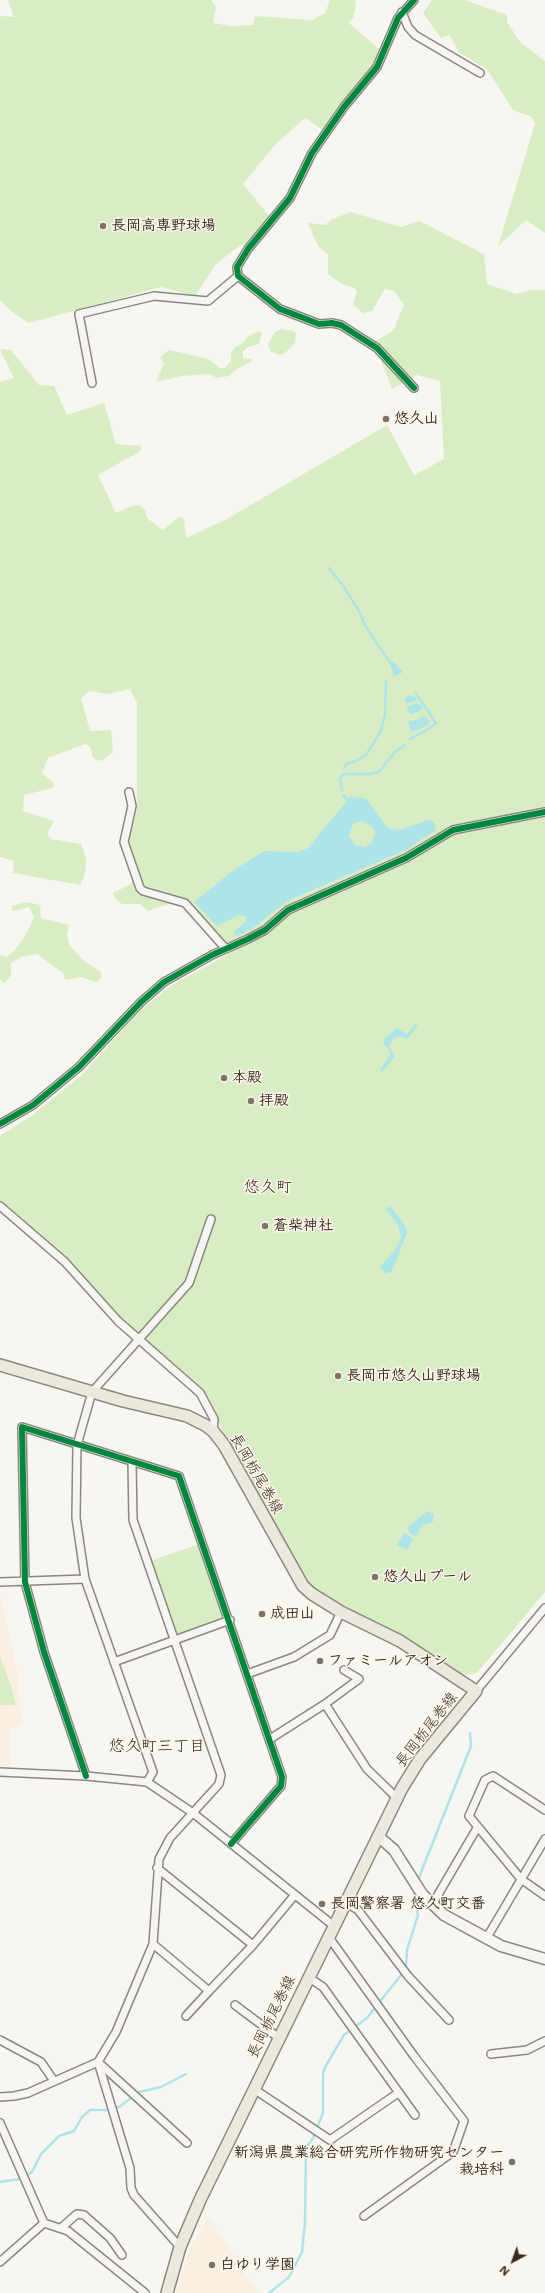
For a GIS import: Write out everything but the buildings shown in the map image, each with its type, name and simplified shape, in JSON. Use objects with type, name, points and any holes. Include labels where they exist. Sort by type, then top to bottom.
[{"type":"main road","name":"長岡栃尾巻線","points":[[0,1365],[92,1392],[187,1416],[213,1431],[227,1450],[303,1586],[312,1594],[341,1612],[400,1640],[476,1691],[420,1759],[397,1798],[328,1936],[200,2200],[180,2247],[167,2293]]},
{"type":"street","points":[[414,0],[402,12],[390,32],[386,48],[376,67],[344,107],[312,153],[290,198],[248,250],[237,267],[238,276],[280,309],[319,324],[332,323],[347,329],[378,348],[414,388]]},
{"type":"street","points":[[402,12],[408,27],[415,35],[480,73]]},
{"type":"street","points":[[92,383],[79,314],[154,296],[208,301],[238,276]]},
{"type":"street","points":[[129,792],[132,806],[124,842],[140,888],[143,891],[185,903],[225,948]]},
{"type":"street","points":[[0,1124],[33,1105],[80,1068],[152,991],[176,975],[225,948],[248,939],[265,930],[288,910],[406,858],[453,830],[545,812]]},
{"type":"street","points":[[0,1206],[65,1262],[108,1310],[139,1340],[200,1393],[214,1419],[213,1431]]},
{"type":"street","points":[[147,1782],[153,1772],[84,1579],[76,1518],[77,1445],[92,1392],[189,1283],[211,1219]]},
{"type":"street","points":[[86,1776],[44,1652],[25,1582],[22,1427],[179,1476],[230,1620],[282,1777],[281,1786],[231,1844]]},
{"type":"street","points":[[0,2097],[28,2093],[98,2062],[116,2032],[153,1944],[157,1868],[164,1846],[219,1784],[221,1775],[133,1520],[132,1462]]},
{"type":"street","points":[[0,1582],[84,1579]]},
{"type":"street","points":[[476,1691],[545,1608]]},
{"type":"street","points":[[247,1674],[294,1657],[330,1635],[341,1612]]},
{"type":"street","points":[[114,1662],[230,1620]]},
{"type":"street","points":[[270,1739],[325,1704],[359,1679],[344,1670]]},
{"type":"street","points":[[325,1704],[367,1769],[397,1798]]},
{"type":"street","points":[[0,1772],[86,1776],[147,1782],[193,1813],[294,1896],[334,1926]]},
{"type":"street","points":[[545,1810],[493,1776],[490,1776],[485,1780],[470,1811],[470,1818],[477,1828],[521,1879],[545,1896]]},
{"type":"street","points":[[432,1905],[477,1828]]},
{"type":"street","points":[[378,1836],[394,1850],[415,1884],[432,1905],[461,1926],[486,1939],[511,1949],[545,1959]]},
{"type":"street","points":[[486,1939],[545,1839]]},
{"type":"street","points":[[157,1868],[253,1945]]},
{"type":"street","points":[[186,2016],[253,1945],[294,1896]]},
{"type":"street","points":[[345,1902],[358,1910],[408,1976],[449,2020]]},
{"type":"street","points":[[328,1936],[414,2056],[464,2121],[453,2152],[364,2216]]},
{"type":"street","points":[[153,1944],[209,1991]]},
{"type":"street","points":[[308,1977],[323,1987],[415,2115]]},
{"type":"street","points":[[235,2005],[279,2038]]},
{"type":"street","points":[[0,2040],[41,2062],[54,2081]]},
{"type":"street","points":[[491,2054],[527,2050],[545,2041]]},
{"type":"street","points":[[98,2062],[187,2143]]},
{"type":"street","points":[[98,2062],[130,2168],[131,2188],[134,2195],[180,2247]]},
{"type":"street","points":[[254,2089],[330,2140],[398,2093]]},
{"type":"street","points":[[0,2123],[44,2223],[61,2228],[145,2293]]},
{"type":"street","points":[[61,2228],[77,2214],[84,2215],[110,2238],[122,2255]]},
{"type":"street","points":[[0,2262],[44,2223]]},
{"type":"shaded area","points":[[0,1594],[17,1669],[22,1725],[10,1730],[9,1767],[0,1767]]},
{"type":"shaded area","name":"白ゆり学園","points":[[208,2216],[258,2293],[176,2293],[190,2248]]},
{"type":"green space","points":[[8,0],[211,0],[216,7],[213,23],[231,26],[253,25],[255,16],[312,20],[325,13],[330,0],[355,0],[356,6],[353,18],[349,23],[382,52],[372,69],[342,103],[323,130],[305,118],[275,145],[243,184],[270,217],[247,244],[239,246],[216,264],[195,296],[161,287],[29,323],[11,311],[0,300],[0,16],[14,17]]},
{"type":"green space","points":[[432,0],[465,0],[507,15],[507,22],[521,43],[545,61],[545,233],[526,220],[498,246],[535,124],[532,117],[513,110],[487,69],[458,52],[450,35],[441,38],[423,13]]},
{"type":"green space","points":[[351,212],[401,227],[419,221],[484,254],[487,284],[517,294],[529,290],[545,290],[545,1592],[477,1673],[460,1676],[316,1592],[305,1580],[223,1432],[211,1404],[198,1386],[116,1313],[68,1260],[0,1202],[0,1136],[31,1116],[82,1075],[137,1013],[154,999],[172,985],[232,952],[194,908],[185,901],[181,900],[148,911],[140,904],[122,904],[115,899],[113,893],[129,885],[138,876],[128,842],[137,809],[137,703],[130,689],[107,694],[90,691],[81,698],[90,731],[111,730],[113,752],[105,759],[98,761],[93,758],[90,746],[85,744],[48,758],[42,773],[54,783],[53,788],[24,795],[23,811],[54,821],[47,834],[51,839],[81,844],[86,857],[85,874],[80,885],[13,873],[14,861],[0,857],[0,382],[14,378],[0,349],[11,350],[39,385],[54,386],[67,415],[104,403],[116,444],[141,446],[141,451],[98,475],[116,513],[129,507],[140,505],[145,510],[147,518],[163,530],[179,517],[184,518],[186,538],[225,520],[387,425],[414,475],[444,459],[440,381],[417,375],[392,389],[374,342],[393,331],[404,305],[394,291],[385,289],[372,311],[363,313],[353,305],[357,291],[352,287],[342,284],[328,274],[328,255],[318,246],[308,223],[325,225],[332,219]]},
{"type":"green space","points":[[281,329],[296,333],[295,343],[284,354],[278,355],[270,351],[268,344],[275,332]]},
{"type":"green space","points":[[259,331],[262,334],[259,344],[248,347],[243,351],[243,358],[252,359],[252,361],[237,369],[229,376],[217,378],[209,374],[182,376],[156,382],[164,363],[160,357],[169,350],[208,359],[220,368],[225,368],[231,361],[231,353],[234,348],[242,344],[248,336]]},
{"type":"green space","points":[[27,902],[40,905],[41,918],[69,925],[67,935],[70,946],[83,960],[101,972],[101,979],[96,982],[81,977],[65,980],[63,973],[37,954],[21,957],[11,963],[11,975],[5,983],[0,980],[0,955],[7,957],[14,951],[26,935],[34,917],[29,907],[13,911],[11,906]]},
{"type":"green space","points":[[199,1544],[225,1618],[176,1635],[150,1561]]},
{"type":"green space","points":[[0,1656],[11,1686],[16,1705],[0,1705]]},
{"type":"water","points":[[389,661],[393,661],[403,672],[394,677]]},
{"type":"water","points":[[407,695],[415,697],[417,701],[407,703],[405,701]]},
{"type":"water","points":[[418,703],[423,708],[420,711],[411,714],[407,711],[408,706]]},
{"type":"water","points":[[423,716],[431,721],[427,726],[411,732],[408,721],[417,720]]},
{"type":"water","points":[[350,797],[365,798],[386,826],[390,829],[400,830],[430,819],[434,823],[436,830],[406,850],[287,901],[252,929],[237,936],[233,933],[246,921],[246,916],[239,915],[217,926],[194,902],[231,872],[264,851],[298,852],[308,848]],"holes":[[[361,821],[372,826],[375,834],[372,842],[365,847],[356,846],[349,836],[353,824]]]},
{"type":"water","points":[[415,1024],[418,1026],[407,1039],[399,1036],[394,1038],[389,1046],[395,1056],[382,1072],[380,1070],[391,1054],[387,1046],[383,1046],[385,1038],[397,1028],[407,1034]]},
{"type":"water","points":[[390,1206],[404,1224],[407,1233],[392,1271],[386,1274],[380,1267],[395,1250],[401,1236],[398,1225],[386,1209]]},
{"type":"water","points":[[428,1511],[434,1514],[433,1522],[422,1525],[416,1536],[410,1534],[408,1527]]},
{"type":"water","points":[[404,1533],[413,1538],[407,1550],[397,1545]]},
{"type":"waterway","points":[[329,568],[344,587],[359,611],[366,627],[389,661]]},
{"type":"waterway","points":[[344,768],[346,764],[356,761],[366,755],[381,731],[385,714],[386,680]]},
{"type":"waterway","points":[[410,739],[436,723],[415,692]]},
{"type":"waterway","points":[[342,790],[340,779],[343,774],[369,774],[379,772],[395,752],[405,745]]},
{"type":"waterway","points":[[343,795],[348,800]]},
{"type":"waterway","points":[[418,1880],[471,1746],[470,1733]]},
{"type":"waterway","points":[[269,2293],[289,2277],[302,2252],[305,2222],[306,2148],[313,2138],[323,2113],[323,2074],[325,2067],[344,2035],[367,2018],[401,1975],[406,1965],[407,1950],[418,1915],[414,1899],[415,1889]]},
{"type":"waterway","points":[[0,2182],[20,2179],[32,2172],[41,2154],[59,2136],[74,2131],[82,2117],[90,2110],[107,2110],[119,2107],[139,2092],[161,2087],[186,2074]]},
{"type":"cycle path","points":[[414,0],[398,18],[377,67],[344,107],[312,153],[290,198],[248,249],[237,267],[238,276],[280,309],[319,324],[332,323],[341,325],[377,348],[414,388]]},
{"type":"cycle path","points":[[0,1124],[33,1105],[79,1067],[141,1002],[164,982],[212,955],[265,930],[288,910],[406,858],[453,830],[545,812]]},
{"type":"cycle path","points":[[86,1776],[44,1652],[25,1582],[22,1427],[179,1476],[282,1777],[281,1786],[231,1844]]},
{"type":"place","name":"長岡高専野球場","points":[[103,226]]},
{"type":"place","name":"悠久山","points":[[386,419]]},
{"type":"place","name":"本殿","points":[[224,1078]]},
{"type":"place","name":"拝殿","points":[[251,1101]]},
{"type":"place","name":"蒼柴神社","points":[[265,1226]]},
{"type":"place","name":"長岡市悠久山野球場","points":[[338,1376]]},
{"type":"place","name":"悠久山プール","points":[[375,1577]]},
{"type":"place","name":"成田山","points":[[262,1614]]},
{"type":"place","name":"ファミールアオシ","points":[[320,1661]]},
{"type":"place","name":"長岡警察署 悠久町交番","points":[[322,1904]]},
{"type":"place","name":"新潟県農業総合研究所作物研究センター 栽培科","points":[[512,2162]]},
{"type":"place","name":"白ゆり学園","points":[[212,2265]]},
{"type":"district","name":"悠久町","points":[[268,1188]]},
{"type":"district","name":"悠久町三丁目","points":[[157,1747]]}]
